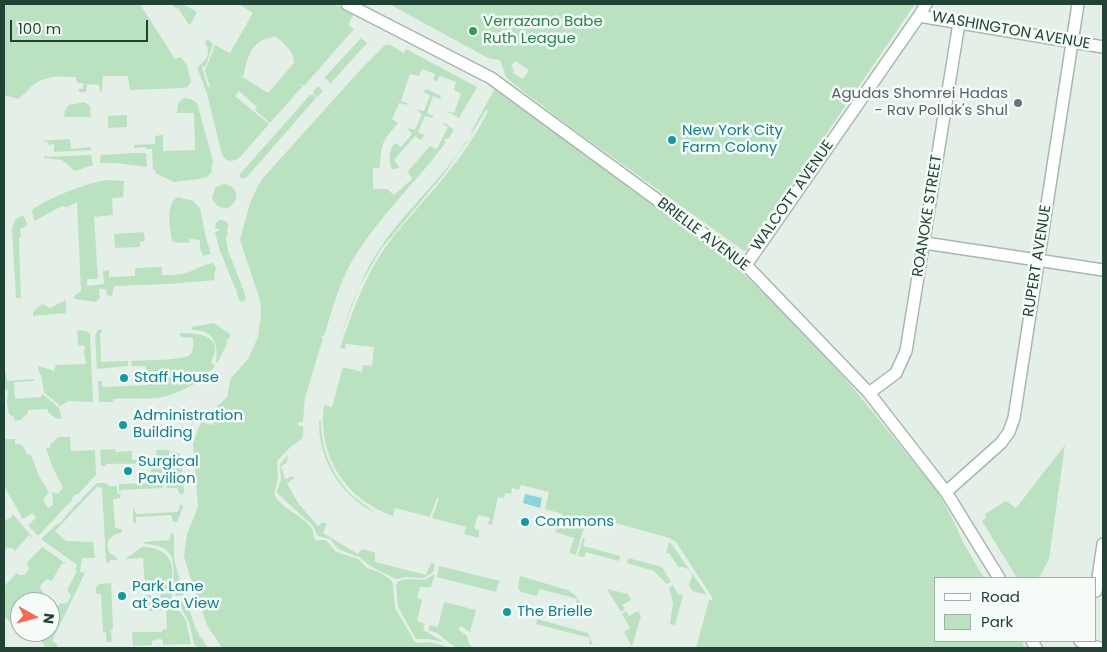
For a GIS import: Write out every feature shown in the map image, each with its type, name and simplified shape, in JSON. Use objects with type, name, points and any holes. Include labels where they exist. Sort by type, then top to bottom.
[{"type":"street","name":"BRIELLE AVENUE","points":[[346,4],[490,78],[746,265],[869,393],[946,492],[998,577]]},
{"type":"street","name":"WALCOTT AVENUE","points":[[746,265],[926,4]]},
{"type":"street","name":"RUPERT AVENUE","points":[[946,492],[996,448],[1009,432],[1014,418],[1078,4]]},
{"type":"street","name":"WASHINGTON AVENUE","points":[[919,16],[1103,47]]},
{"type":"street","name":"ROANOKE STREET","points":[[869,393],[896,373],[904,357],[925,243],[959,23]]},
{"type":"street","points":[[925,243],[1103,270]]},
{"type":"street","points":[[1097,584],[1103,544]]},
{"type":"street","points":[[1085,643],[1099,648]]},
{"type":"green space","points":[[4,4],[140,4],[175,59],[181,57],[187,65],[191,82],[187,87],[183,88],[130,90],[128,76],[103,76],[102,92],[100,92],[99,85],[87,84],[86,92],[79,92],[79,89],[83,89],[83,83],[77,83],[76,77],[57,77],[40,81],[18,99],[4,95]]},
{"type":"green space","points":[[172,4],[183,4],[197,12],[189,25],[178,8],[176,9]]},
{"type":"green space","points":[[239,4],[334,4],[354,14],[348,25],[354,29],[304,86],[300,85],[302,87],[270,123],[255,110],[257,107],[239,91],[235,96],[269,124],[241,156],[236,160],[229,160],[222,155],[207,94],[197,67],[207,57],[208,51],[205,43],[207,39],[213,44],[205,68],[204,66],[202,67],[208,87],[210,87],[205,71],[215,45],[230,53],[253,13]],"holes":[[[275,36],[290,51],[294,63],[268,93],[241,76],[244,75],[247,60],[255,46]]]},
{"type":"green space","points":[[389,4],[915,4],[747,250],[744,251],[573,129],[515,85],[506,77],[500,60],[488,58]],"holes":[[[515,61],[529,70],[523,79],[513,73],[514,70],[511,66]]]},
{"type":"green space","points":[[362,37],[367,43],[330,84],[324,78]]},
{"type":"green space","points":[[385,45],[390,45],[404,53],[406,49],[477,87],[459,118],[446,111],[454,113],[461,94],[454,90],[456,82],[440,76],[436,82],[433,80],[435,74],[422,69],[419,76],[410,74],[401,101],[407,103],[407,105],[399,103],[392,119],[398,123],[384,142],[379,168],[373,168],[373,189],[387,189],[394,195],[412,179],[408,171],[430,146],[437,149],[448,127],[442,123],[445,123],[454,130],[448,139],[445,138],[446,142],[373,231],[346,272],[324,336],[322,335],[321,337],[323,338],[305,398],[303,422],[298,422],[298,426],[303,426],[303,437],[277,461],[278,479],[274,494],[282,504],[308,524],[312,529],[315,540],[326,540],[336,552],[358,559],[367,568],[381,573],[391,580],[395,608],[415,642],[429,642],[452,648],[222,648],[207,625],[184,556],[187,534],[198,507],[193,443],[201,422],[212,425],[213,423],[203,420],[227,397],[231,378],[248,359],[258,337],[261,314],[260,300],[240,240],[250,203],[263,178]]},
{"type":"green space","points":[[318,86],[323,91],[318,97],[316,95],[316,98],[246,178],[240,178],[241,173],[310,95],[313,95]]},
{"type":"green space","points":[[495,88],[740,270],[810,339],[854,389],[937,491],[983,577],[934,577],[934,642],[1022,642],[1025,648],[696,648],[709,600],[712,600],[712,597],[676,542],[670,538],[593,517],[588,525],[585,524],[576,555],[569,553],[574,538],[555,532],[562,514],[545,509],[549,492],[521,485],[519,490],[512,488],[511,494],[505,493],[504,498],[498,497],[492,525],[488,524],[490,518],[478,515],[474,528],[479,531],[479,538],[464,534],[466,527],[432,518],[439,498],[437,498],[430,517],[395,508],[393,516],[361,499],[348,487],[330,458],[325,441],[323,424],[324,405],[332,407],[343,367],[362,372],[363,365],[372,366],[374,347],[346,344],[345,349],[340,348],[368,276],[385,247],[466,149],[488,111],[486,110],[471,132]]},
{"type":"green space","points":[[427,89],[441,96],[440,99],[433,96],[427,113],[433,116],[433,118],[425,116],[418,132],[424,135],[421,140],[415,136],[394,160],[399,167],[392,169],[391,149],[395,143],[401,147],[412,134],[407,128],[415,130],[422,114],[416,110],[424,111],[430,95],[423,92]]},
{"type":"green space","points":[[184,98],[191,99],[197,103],[213,161],[211,173],[207,177],[174,182],[155,173],[156,171],[153,170],[152,149],[146,149],[146,147],[134,148],[134,145],[155,144],[155,136],[163,135],[163,151],[195,150],[194,113],[177,113],[178,103]]},
{"type":"green space","points":[[85,102],[90,106],[91,117],[64,117],[69,105]]},
{"type":"green space","points":[[127,115],[127,127],[108,128],[108,116]]},
{"type":"green space","points":[[70,139],[71,149],[91,147],[91,150],[54,152],[54,144],[49,145],[48,142],[41,141]]},
{"type":"green space","points":[[468,140],[444,174],[381,249],[359,287],[340,339],[358,288],[377,252],[458,154]]},
{"type":"green space","points":[[146,153],[147,167],[100,163],[101,155]]},
{"type":"green space","points":[[91,155],[93,165],[75,171],[62,160],[44,158],[44,156]]},
{"type":"green space","points":[[109,180],[124,181],[123,197],[112,198],[113,215],[94,217],[98,279],[87,279],[87,286],[104,284],[103,271],[109,270],[109,277],[135,276],[135,268],[162,267],[162,275],[178,275],[214,263],[216,269],[214,274],[215,280],[114,286],[112,296],[107,295],[106,289],[99,289],[100,298],[96,302],[75,299],[74,296],[81,291],[77,202],[67,207],[62,206],[34,221],[32,210],[69,191]]},
{"type":"green space","points":[[224,184],[233,188],[236,195],[235,202],[227,208],[217,205],[212,197],[216,187]]},
{"type":"green space","points":[[178,197],[193,201],[200,208],[211,254],[203,256],[200,240],[190,239],[189,243],[173,242],[170,210],[174,200]]},
{"type":"green space","points":[[23,215],[28,225],[20,229],[21,237],[19,237],[21,298],[16,298],[12,228],[15,220]]},
{"type":"green space","points":[[219,220],[228,223],[226,239],[228,251],[242,286],[241,288],[243,288],[246,299],[243,302],[239,300],[236,290],[238,289],[235,288],[219,248],[215,232],[219,231],[219,229],[215,229]]},
{"type":"green space","points":[[144,232],[145,241],[140,242],[140,247],[115,248],[114,234]]},
{"type":"green space","points":[[66,300],[66,313],[33,316],[33,312],[42,304],[50,308]]},
{"type":"green space","points":[[214,323],[230,334],[229,340],[226,339],[228,342],[217,363],[217,349],[213,339],[205,332],[192,330],[191,327]]},
{"type":"green space","points":[[101,329],[101,362],[128,361],[128,366],[97,369],[95,336],[98,330]]},
{"type":"green space","points":[[79,330],[87,331],[90,334],[93,402],[69,401],[60,406],[44,392],[38,368],[39,366],[54,371],[56,365],[86,364],[85,346],[78,345],[77,332]]},
{"type":"green space","points":[[180,333],[202,335],[213,341],[215,353],[211,362],[215,366],[209,372],[189,387],[173,394],[157,398],[113,399],[113,402],[99,402],[98,381],[102,381],[102,387],[147,385],[146,366],[132,366],[131,361],[181,358],[191,354],[193,338],[181,337]]},
{"type":"green space","points":[[4,373],[6,373],[7,381],[33,379],[35,381],[14,382],[15,399],[41,397],[41,395],[44,395],[59,408],[62,419],[55,418],[48,412],[48,409],[28,410],[28,413],[21,420],[14,421],[14,417],[9,414],[7,403],[8,391],[4,388]]},
{"type":"green space","points":[[319,421],[321,421],[323,442],[329,462],[339,480],[353,496],[374,512],[351,496],[333,474],[322,448]]},
{"type":"green space","points":[[58,437],[70,437],[71,451],[95,450],[96,475],[72,498],[38,536],[28,525],[36,518],[32,513],[23,519],[4,486],[4,439],[15,439],[15,444],[21,445],[26,454],[31,455],[39,476],[49,493],[43,499],[48,508],[53,505],[52,492],[58,494],[63,488],[52,466],[46,448],[50,448],[50,445]]},
{"type":"green space","points":[[1065,445],[1049,559],[1038,577],[1016,577],[982,521],[986,518],[985,514],[1006,501],[1016,508]]},
{"type":"green space","points":[[115,449],[116,452],[132,451],[132,460],[157,459],[156,450],[170,450],[168,457],[155,462],[106,464],[106,466],[101,466],[100,450]]},
{"type":"green space","points":[[172,451],[180,454],[179,458],[181,458],[184,492],[182,495],[177,488],[167,488],[166,486],[167,471]]},
{"type":"green space","points":[[288,455],[287,463],[281,466],[285,479],[293,476],[295,478],[287,483],[298,503],[318,526],[323,522],[327,524],[323,533],[358,554],[362,549],[375,553],[375,562],[426,575],[431,563],[435,564],[433,572],[424,578],[407,577],[396,579],[370,566],[359,557],[338,549],[330,539],[318,536],[313,526],[278,494],[277,491],[281,480],[280,464]]},
{"type":"green space","points":[[164,461],[166,464],[163,488],[121,490],[119,492],[119,484],[151,483],[151,466]]},
{"type":"green space","points":[[97,483],[117,486],[117,493],[121,495],[120,498],[113,499],[115,528],[122,531],[111,537],[108,542],[109,552],[117,560],[110,560],[110,562],[106,563],[102,488],[97,487],[55,531],[66,541],[93,542],[95,558],[82,558],[80,572],[85,573],[60,625],[60,603],[68,602],[71,596],[67,590],[77,571],[75,569],[77,565],[41,539],[58,525]]},
{"type":"green space","points":[[180,505],[183,507],[177,522],[173,522],[171,515],[136,517],[136,523],[133,523],[133,507],[136,514],[178,512]]},
{"type":"green space","points":[[11,512],[34,539],[29,535],[15,551],[12,548],[7,548],[4,551],[4,521],[13,516]]},
{"type":"green space","points":[[172,532],[174,535],[174,559],[184,595],[176,596],[171,555],[158,546],[145,544],[144,542],[169,540]]},
{"type":"green space","points":[[583,538],[585,538],[583,546],[620,556],[619,561],[586,552],[584,557],[578,556]]},
{"type":"green space","points":[[669,542],[691,572],[686,568],[678,567],[670,554],[666,553]]},
{"type":"green space","points":[[40,545],[66,564],[62,563],[52,581],[48,579],[44,581],[40,587],[43,592],[10,592],[10,622],[4,617],[4,590],[6,588],[4,586],[17,573],[24,575],[29,570],[27,563],[42,547]]},
{"type":"green space","points":[[142,547],[157,549],[169,558],[172,568],[172,592],[161,593],[159,587],[153,587],[151,592],[147,593],[143,558],[125,559]]},
{"type":"green space","points":[[628,558],[662,567],[671,582],[667,584],[654,571],[627,563]]},
{"type":"green space","points":[[439,566],[500,581],[496,592],[437,577]]},
{"type":"green space","points":[[691,572],[707,595],[692,591],[689,585],[692,577]]},
{"type":"green space","points":[[435,574],[431,587],[420,587],[417,598],[422,600],[417,621],[425,624],[423,630],[444,642],[416,639],[398,607],[396,585],[398,581],[409,579],[424,580]]},
{"type":"green space","points":[[520,576],[568,590],[576,596],[583,608],[575,606],[577,599],[540,589],[537,596],[521,592],[518,588]]},
{"type":"green space","points":[[111,583],[112,642],[106,642],[106,632],[103,632],[101,595],[96,593],[96,587],[99,584]]},
{"type":"green space","points":[[673,585],[678,594],[683,595],[675,625],[670,624],[673,603],[669,588]]},
{"type":"green space","points":[[607,589],[628,594],[631,600],[622,605],[625,609],[621,612]]},
{"type":"green space","points":[[172,593],[172,598],[186,621],[191,644],[163,645],[161,639],[152,641],[152,645],[133,646],[132,632],[162,632],[162,630],[167,629],[166,610],[146,611],[145,595],[151,595],[153,600],[159,600],[161,594]]},
{"type":"green space","points":[[186,598],[195,627],[200,636],[198,637],[201,637],[208,648],[199,648],[194,644],[189,622],[178,603],[179,600]]},
{"type":"green space","points":[[444,602],[476,610],[470,632],[461,626],[458,629],[467,636],[469,644],[474,648],[456,648],[437,633],[428,630],[430,625],[438,627]]},
{"type":"green space","points":[[626,611],[629,616],[638,611],[641,616],[632,647],[624,632],[630,628],[622,614]]},
{"type":"green space","points":[[537,619],[588,633],[593,645],[589,644],[590,638],[536,624]]},
{"type":"green space","points":[[42,642],[54,642],[57,644],[57,647],[46,648]]},
{"type":"water","points":[[525,494],[542,498],[540,508],[523,503]]},
{"type":"place","name":"Verrazano Babe Ruth League","points":[[473,31]]},
{"type":"place","name":"Agudas Shomrei Hadas - Rav Pollak's Shul","points":[[1018,103]]},
{"type":"place","name":"New York City Farm Colony","points":[[672,140]]},
{"type":"place","name":"Staff House","points":[[124,378]]},
{"type":"place","name":"Administration Building","points":[[123,425]]},
{"type":"place","name":"Surgical Pavilion","points":[[128,471]]},
{"type":"place","name":"Commons","points":[[525,522]]},
{"type":"place","name":"Park Lane at Sea View","points":[[122,596]]},
{"type":"place","name":"The Brielle","points":[[507,612]]}]
